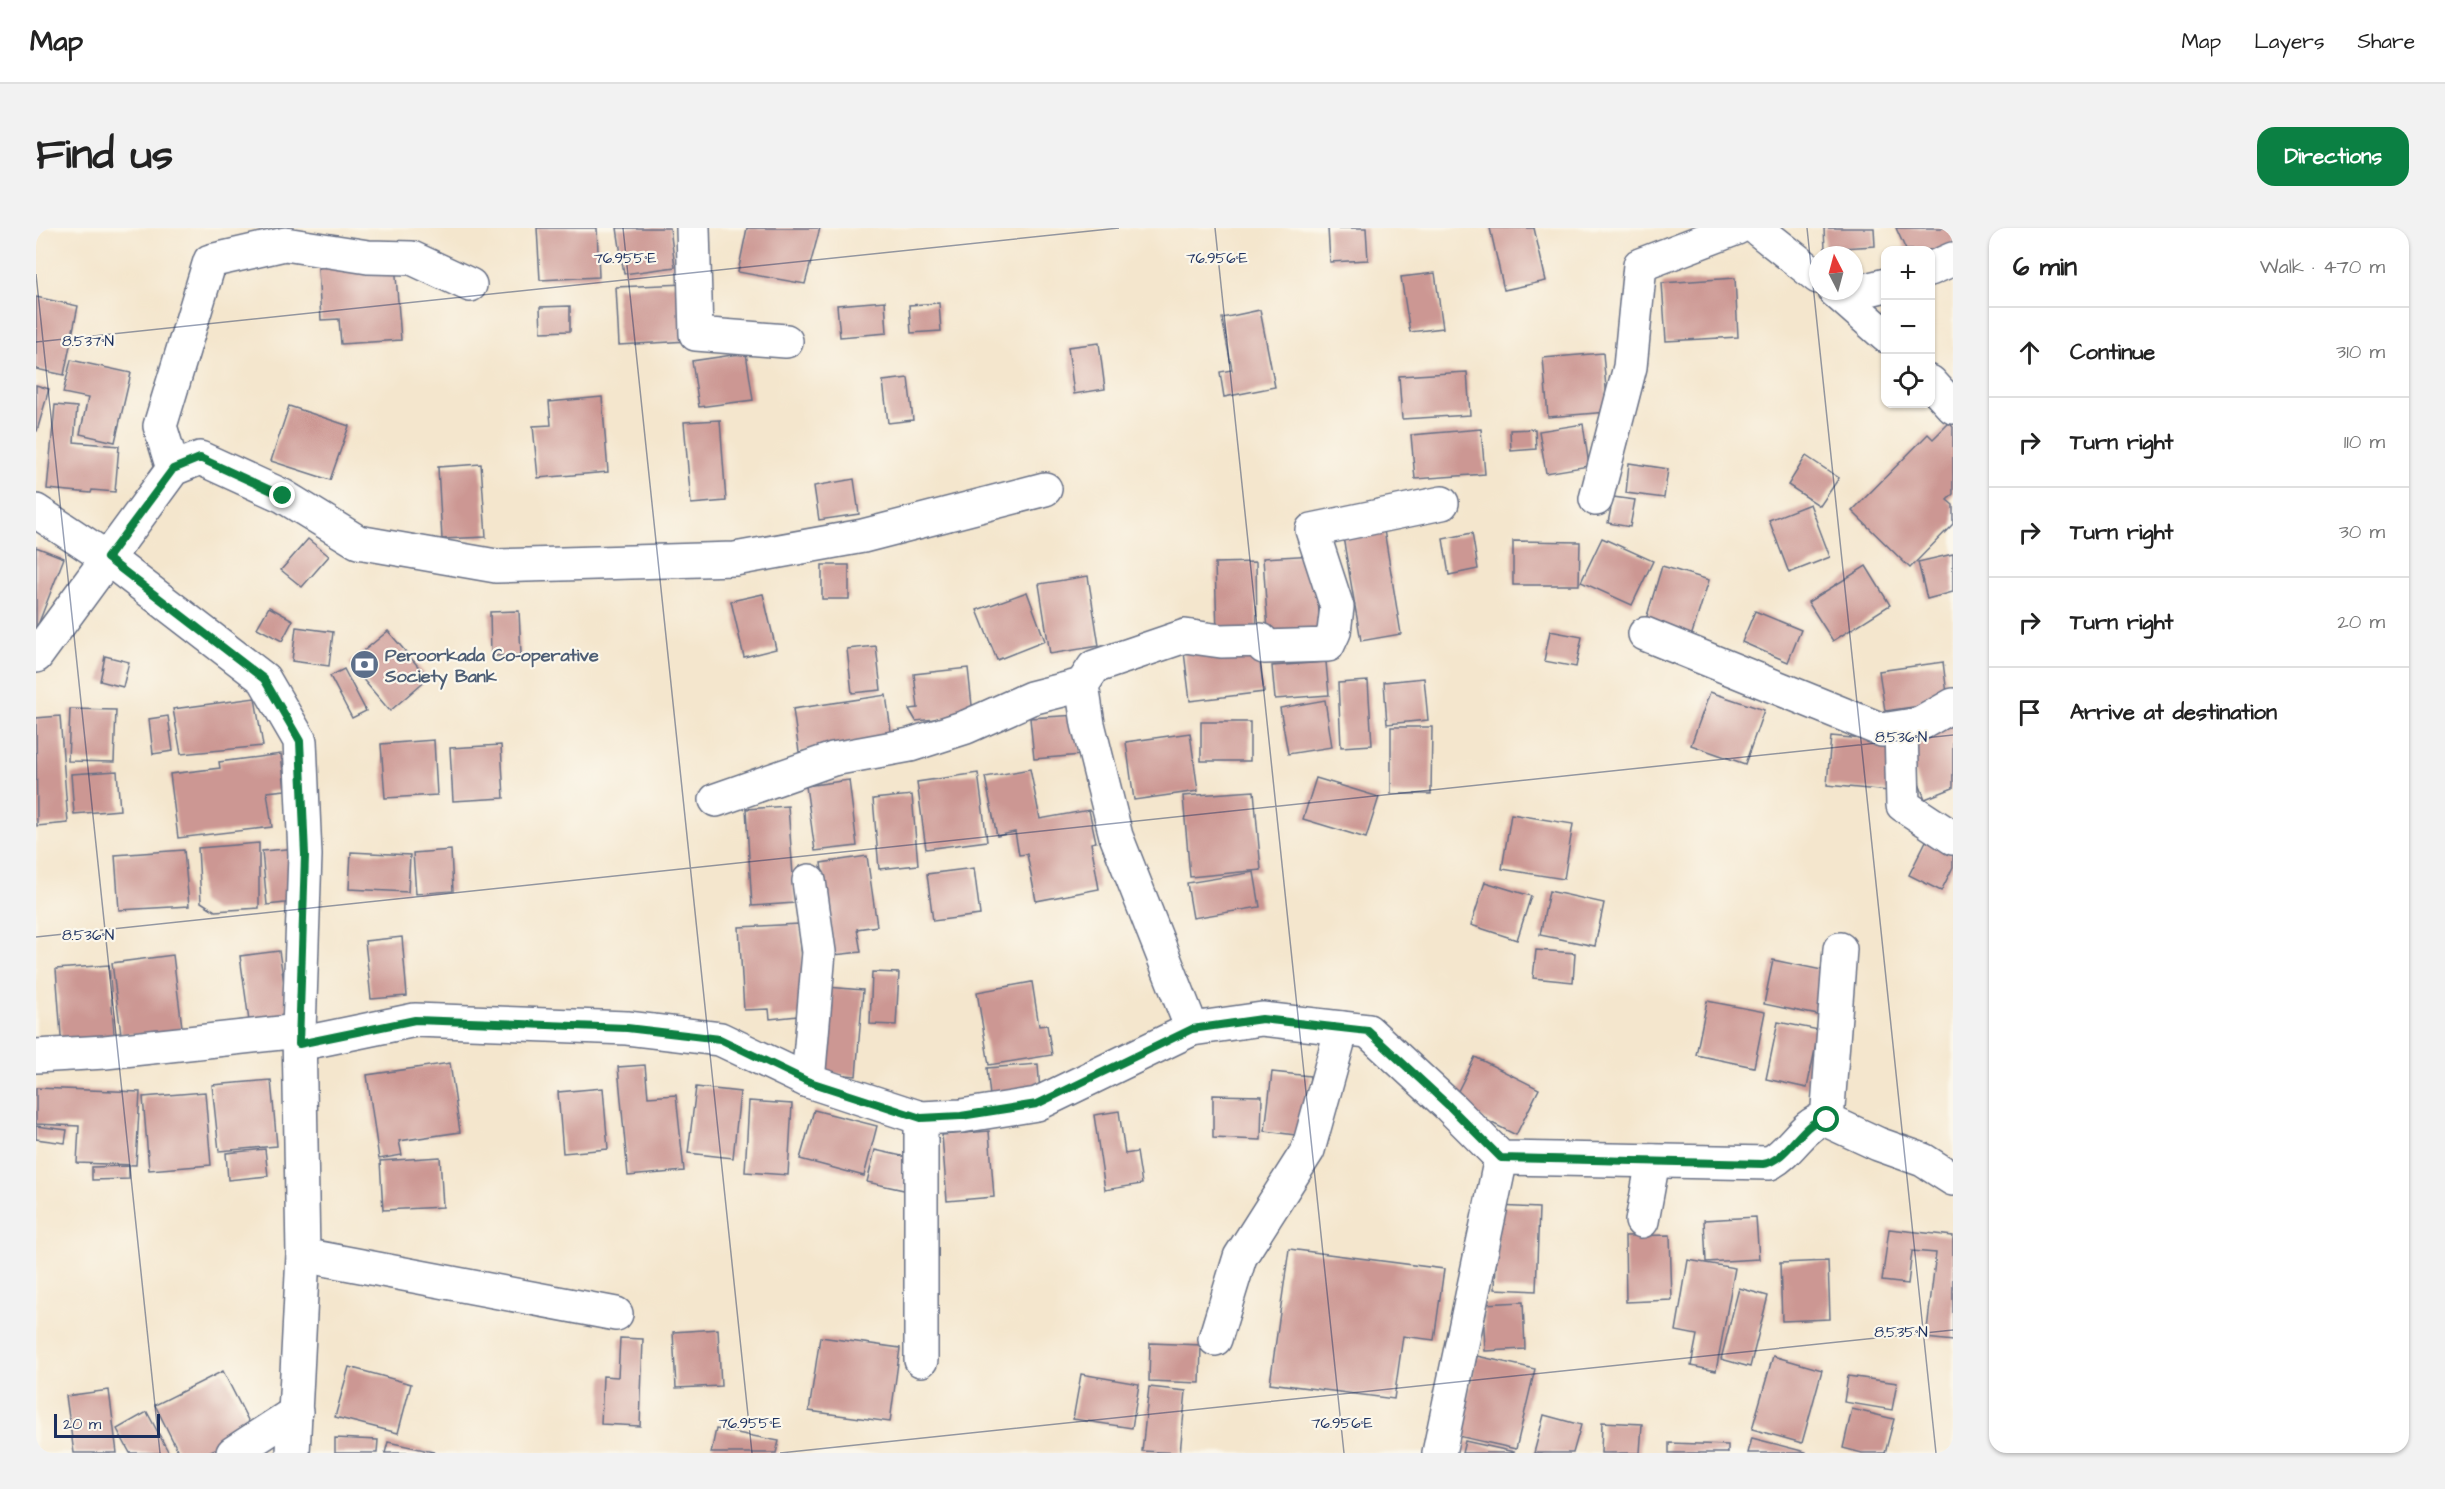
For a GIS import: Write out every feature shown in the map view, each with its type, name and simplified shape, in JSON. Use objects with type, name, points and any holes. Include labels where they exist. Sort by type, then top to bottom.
[{"type":"street","points":[[693,228],[696,334],[786,341]]},
{"type":"street","points":[[1596,499],[1630,367],[1640,265],[1737,228]]},
{"type":"street","points":[[1756,228],[1809,270]]},
{"type":"street","points":[[173,469],[160,426],[210,261],[287,236],[368,257],[412,258],[470,285]]},
{"type":"street","points":[[1935,267],[1953,259]]},
{"type":"street","points":[[1863,286],[1881,285]]},
{"type":"street","points":[[1845,300],[1881,332]]},
{"type":"street","points":[[1935,387],[1953,407]]},
{"type":"street","points":[[36,656],[173,469],[200,458],[283,496],[358,542],[496,566],[735,559],[863,536],[1045,489]]},
{"type":"street","points":[[716,800],[833,759],[910,745],[966,727],[1031,698],[1082,685],[1094,667],[1185,636],[1221,641],[1261,640],[1264,647],[1278,648],[1328,645],[1334,632],[1337,607],[1312,530],[1442,503]]},
{"type":"street","points":[[36,511],[107,558],[264,679],[300,741],[305,855],[299,1037],[303,1255],[293,1453]]},
{"type":"street","points":[[1645,634],[1882,730],[1901,729],[1920,724],[1953,705]]},
{"type":"street","points":[[1082,685],[1088,724],[1116,836],[1192,1029]]},
{"type":"street","points":[[1901,729],[1903,805],[1953,838]]},
{"type":"street","points":[[807,1081],[819,952],[809,881]]},
{"type":"street","points":[[1827,1120],[1840,949]]},
{"type":"street","points":[[36,1056],[299,1037],[415,1020],[627,1028],[720,1039],[807,1081],[921,1118],[961,1116],[1037,1104],[1192,1029],[1262,1019],[1368,1031],[1501,1158],[1770,1163],[1786,1153],[1812,1123],[1821,1119],[1878,1144],[1923,1160],[1953,1179]]},
{"type":"street","points":[[1215,1339],[1240,1257],[1308,1150],[1342,1028]]},
{"type":"street","points":[[921,1118],[921,1360]]},
{"type":"street","points":[[1439,1453],[1501,1158]]},
{"type":"street","points":[[1641,1221],[1653,1161]]},
{"type":"street","points":[[303,1255],[616,1314]]},
{"type":"street","points":[[233,1453],[296,1412]]},
{"type":"building","points":[[537,228],[597,228],[599,277],[540,280]]},
{"type":"building","points":[[617,228],[670,228],[675,267],[624,274]]},
{"type":"building","points":[[747,228],[820,228],[805,284],[738,272]]},
{"type":"building","points":[[1328,228],[1366,228],[1368,260],[1330,262]]},
{"type":"building","points":[[1490,228],[1534,228],[1546,281],[1504,290]]},
{"type":"building","points":[[1824,228],[1874,228],[1875,246],[1825,246]]},
{"type":"building","points":[[1896,228],[1953,228],[1953,249],[1935,258],[1935,246],[1904,246]]},
{"type":"building","points":[[395,263],[401,340],[341,344],[339,319],[321,320],[318,268]]},
{"type":"building","points":[[1435,273],[1443,328],[1410,332],[1401,277]]},
{"type":"building","points":[[1735,278],[1738,337],[1666,341],[1662,283]]},
{"type":"building","points":[[685,284],[688,341],[619,345],[616,287]]},
{"type":"building","points":[[36,297],[78,306],[64,375],[36,369]]},
{"type":"building","points":[[885,301],[887,333],[840,337],[837,305]]},
{"type":"building","points":[[939,303],[941,331],[911,333],[909,305]]},
{"type":"building","points":[[570,306],[570,331],[541,332],[540,307]]},
{"type":"building","points":[[1260,310],[1275,387],[1224,397],[1220,372],[1232,370],[1222,318]]},
{"type":"building","points":[[1099,343],[1105,389],[1074,394],[1068,347]]},
{"type":"building","points":[[746,353],[753,400],[699,407],[692,361]]},
{"type":"building","points":[[1603,353],[1608,412],[1548,417],[1543,358]]},
{"type":"building","points":[[71,360],[131,373],[115,442],[80,434],[88,398],[63,393]]},
{"type":"building","points":[[1467,372],[1470,415],[1402,419],[1399,376]]},
{"type":"building","points":[[908,378],[913,420],[888,423],[883,381]]},
{"type":"building","points":[[36,385],[49,389],[37,431],[36,431]]},
{"type":"building","points":[[602,397],[608,472],[538,478],[533,426],[551,425],[549,402]]},
{"type":"building","points":[[55,405],[77,407],[74,442],[119,446],[115,492],[92,490],[91,493],[47,489]]},
{"type":"building","points":[[289,406],[349,426],[330,480],[271,461]]},
{"type":"building","points":[[720,420],[726,501],[691,504],[684,422]]},
{"type":"building","points":[[1949,423],[1953,427],[1953,494],[1947,500],[1953,505],[1953,524],[1910,568],[1852,511],[1928,434],[1933,439]]},
{"type":"building","points":[[1583,424],[1589,466],[1546,473],[1539,431]]},
{"type":"building","points":[[1481,429],[1485,474],[1415,479],[1411,435]]},
{"type":"building","points":[[1535,429],[1536,449],[1511,451],[1510,430]]},
{"type":"building","points":[[1806,456],[1839,478],[1820,506],[1788,485]]},
{"type":"building","points":[[1629,463],[1668,469],[1664,498],[1626,493]]},
{"type":"building","points":[[481,464],[486,537],[442,539],[438,467]]},
{"type":"building","points":[[854,479],[859,514],[819,520],[814,486]]},
{"type":"building","points":[[1613,497],[1635,500],[1630,527],[1608,523]]},
{"type":"building","points":[[1810,504],[1830,557],[1789,573],[1769,520]]},
{"type":"building","points":[[1384,530],[1401,634],[1361,641],[1343,537]]},
{"type":"building","points":[[1472,533],[1478,569],[1449,575],[1443,539]]},
{"type":"building","points":[[1602,538],[1653,561],[1632,605],[1581,582]]},
{"type":"building","points":[[308,539],[329,556],[302,587],[281,570]]},
{"type":"building","points":[[1513,541],[1580,542],[1579,585],[1513,585]]},
{"type":"building","points":[[36,547],[64,558],[36,630]]},
{"type":"building","points":[[1953,554],[1953,592],[1927,599],[1918,562]]},
{"type":"building","points":[[1315,555],[1321,642],[1269,646],[1263,558]]},
{"type":"building","points":[[1256,562],[1257,630],[1217,632],[1215,563]]},
{"type":"building","points":[[822,565],[849,565],[849,599],[822,599]]},
{"type":"building","points":[[1662,566],[1709,580],[1690,640],[1644,626]]},
{"type":"building","points":[[1866,566],[1890,605],[1833,641],[1808,602]]},
{"type":"building","points":[[1088,576],[1099,646],[1050,654],[1039,584]]},
{"type":"building","points":[[1027,592],[1045,641],[997,660],[977,610]]},
{"type":"building","points":[[763,594],[776,649],[744,657],[731,601]]},
{"type":"building","points":[[269,607],[293,620],[282,641],[257,628]]},
{"type":"building","points":[[519,611],[521,655],[491,656],[490,612]]},
{"type":"building","points":[[1755,611],[1801,630],[1788,662],[1742,642]]},
{"type":"building","points":[[296,627],[333,632],[329,666],[292,661]]},
{"type":"building","points":[[388,631],[428,678],[390,711],[349,663]]},
{"type":"building","points":[[1550,631],[1582,637],[1576,667],[1544,661]]},
{"type":"building","points":[[1257,642],[1264,692],[1190,701],[1184,652]]},
{"type":"building","points":[[876,646],[881,690],[852,693],[847,649]]},
{"type":"building","points":[[105,656],[129,662],[123,687],[100,681]]},
{"type":"building","points":[[1326,662],[1329,695],[1275,699],[1272,666]]},
{"type":"building","points":[[1943,662],[1948,702],[1885,711],[1879,671]]},
{"type":"building","points":[[968,668],[973,715],[916,721],[909,709],[918,708],[914,674]]},
{"type":"building","points":[[344,669],[366,711],[352,718],[330,676]]},
{"type":"building","points":[[1424,678],[1428,720],[1387,724],[1384,682]]},
{"type":"building","points":[[1368,681],[1372,745],[1341,747],[1338,683]]},
{"type":"building","points":[[1710,692],[1764,710],[1745,764],[1691,745]]},
{"type":"building","points":[[886,695],[892,738],[799,752],[793,709]]},
{"type":"building","points":[[255,698],[263,746],[181,754],[173,709]]},
{"type":"building","points":[[1325,700],[1332,747],[1288,754],[1280,708]]},
{"type":"building","points":[[70,709],[116,710],[114,762],[68,761]]},
{"type":"building","points":[[1078,715],[1081,755],[1034,759],[1030,718]]},
{"type":"building","points":[[60,716],[68,823],[37,826],[36,718]]},
{"type":"building","points":[[168,716],[173,751],[153,754],[149,719]]},
{"type":"building","points":[[1953,720],[1953,788],[1925,799],[1902,739]]},
{"type":"building","points":[[1201,722],[1250,722],[1250,761],[1201,761]]},
{"type":"building","points":[[1391,727],[1432,727],[1431,794],[1391,794]]},
{"type":"building","points":[[1190,733],[1198,791],[1134,800],[1126,742]]},
{"type":"building","points":[[1831,736],[1894,742],[1889,791],[1827,785]]},
{"type":"building","points":[[434,740],[437,795],[385,798],[381,744]]},
{"type":"building","points":[[501,745],[504,798],[453,801],[450,748]]},
{"type":"building","points":[[281,754],[285,790],[267,792],[272,827],[178,838],[170,774],[220,768],[219,762]]},
{"type":"building","points":[[1030,769],[1040,819],[1089,810],[1096,842],[1091,843],[1099,889],[1036,901],[1027,854],[1019,855],[1015,832],[997,836],[985,777]]},
{"type":"building","points":[[117,771],[120,810],[74,814],[71,774]]},
{"type":"building","points":[[978,773],[987,841],[926,849],[917,782]]},
{"type":"building","points":[[1316,778],[1379,797],[1366,838],[1303,819]]},
{"type":"building","points":[[849,780],[857,846],[815,851],[806,786]]},
{"type":"building","points":[[1254,791],[1261,870],[1190,877],[1183,796]]},
{"type":"building","points":[[912,795],[918,865],[879,869],[873,799]]},
{"type":"building","points":[[788,806],[795,903],[752,906],[746,809]]},
{"type":"building","points":[[1511,814],[1573,824],[1564,879],[1502,869]]},
{"type":"building","points":[[1926,841],[1953,855],[1953,867],[1941,891],[1909,875]]},
{"type":"building","points":[[259,843],[259,908],[215,911],[201,902],[198,848]]},
{"type":"building","points":[[299,848],[303,901],[267,905],[262,851]]},
{"type":"building","points":[[184,850],[189,906],[119,910],[115,855]]},
{"type":"building","points":[[451,850],[453,891],[416,894],[413,853]]},
{"type":"building","points":[[351,852],[410,855],[408,892],[349,889]]},
{"type":"building","points":[[867,856],[877,926],[857,929],[861,952],[834,955],[821,863]]},
{"type":"building","points":[[974,868],[980,915],[933,921],[927,874]]},
{"type":"building","points":[[1254,872],[1260,907],[1193,918],[1187,883]]},
{"type":"building","points":[[1485,882],[1531,896],[1517,940],[1471,925]]},
{"type":"building","points":[[1549,891],[1604,903],[1595,946],[1540,935]]},
{"type":"building","points":[[799,924],[807,1015],[770,1019],[769,1009],[744,1010],[739,927]]},
{"type":"building","points":[[402,937],[407,996],[371,999],[365,941]]},
{"type":"building","points":[[1536,950],[1575,953],[1573,982],[1533,978]]},
{"type":"building","points":[[279,951],[289,1015],[249,1021],[240,956]]},
{"type":"building","points":[[173,955],[183,1035],[121,1034],[112,963]]},
{"type":"building","points":[[1773,960],[1827,971],[1818,1015],[1764,1004]]},
{"type":"building","points":[[109,965],[115,1045],[62,1049],[56,969]]},
{"type":"building","points":[[872,972],[899,973],[896,1025],[870,1024]]},
{"type":"building","points":[[1032,982],[1039,1026],[1047,1025],[1052,1055],[989,1065],[977,992]]},
{"type":"building","points":[[827,987],[863,990],[856,1076],[819,1072]]},
{"type":"building","points":[[1707,1001],[1765,1012],[1754,1067],[1696,1055]]},
{"type":"building","points":[[1778,1022],[1819,1030],[1807,1088],[1766,1079]]},
{"type":"building","points":[[1475,1057],[1539,1089],[1516,1135],[1452,1103]]},
{"type":"building","points":[[450,1063],[460,1132],[399,1141],[402,1155],[379,1159],[367,1075]]},
{"type":"building","points":[[1038,1064],[1040,1093],[990,1096],[987,1068]]},
{"type":"building","points":[[645,1065],[648,1097],[676,1095],[684,1171],[628,1176],[618,1067]]},
{"type":"building","points":[[1272,1072],[1310,1076],[1303,1136],[1265,1131]]},
{"type":"building","points":[[271,1080],[277,1146],[219,1151],[212,1085]]},
{"type":"building","points":[[696,1087],[740,1092],[733,1158],[688,1153]]},
{"type":"building","points":[[36,1088],[140,1092],[136,1165],[77,1163],[79,1126],[36,1124]]},
{"type":"building","points":[[603,1088],[608,1149],[563,1153],[558,1092]]},
{"type":"building","points":[[205,1092],[211,1165],[149,1170],[143,1097]]},
{"type":"building","points":[[1213,1095],[1262,1096],[1261,1140],[1213,1138]]},
{"type":"building","points":[[749,1101],[792,1104],[788,1175],[745,1172]]},
{"type":"building","points":[[814,1110],[877,1126],[864,1176],[800,1159]]},
{"type":"building","points":[[1119,1111],[1125,1154],[1137,1152],[1142,1184],[1105,1190],[1094,1115]]},
{"type":"building","points":[[36,1126],[67,1130],[65,1143],[36,1139]]},
{"type":"building","points":[[989,1131],[994,1197],[947,1201],[942,1135]]},
{"type":"building","points":[[265,1149],[268,1176],[228,1180],[226,1153]]},
{"type":"building","points":[[875,1150],[911,1158],[904,1190],[867,1182]]},
{"type":"building","points":[[440,1157],[443,1207],[383,1210],[380,1161]]},
{"type":"building","points":[[129,1166],[129,1179],[92,1180],[92,1167]]},
{"type":"building","points":[[1498,1206],[1539,1208],[1536,1291],[1495,1289]]},
{"type":"building","points":[[1756,1217],[1759,1259],[1706,1262],[1704,1220]]},
{"type":"building","points":[[1889,1229],[1953,1236],[1953,1341],[1926,1338],[1936,1253],[1912,1251],[1908,1284],[1882,1281]]},
{"type":"building","points":[[1670,1235],[1672,1300],[1626,1302],[1625,1236]]},
{"type":"building","points":[[1289,1249],[1444,1269],[1434,1340],[1403,1336],[1394,1399],[1270,1383]]},
{"type":"building","points":[[1688,1260],[1735,1268],[1716,1371],[1691,1366],[1697,1335],[1676,1331]]},
{"type":"building","points":[[1828,1261],[1830,1319],[1782,1321],[1780,1263]]},
{"type":"building","points":[[1739,1288],[1768,1296],[1750,1367],[1721,1359]]},
{"type":"building","points":[[1523,1302],[1525,1349],[1485,1351],[1483,1304]]},
{"type":"building","points":[[718,1329],[721,1386],[676,1388],[673,1332]]},
{"type":"building","points":[[820,1337],[900,1348],[890,1422],[809,1411]]},
{"type":"building","points":[[620,1338],[643,1339],[640,1426],[601,1424],[603,1376],[618,1377]]},
{"type":"building","points":[[1150,1343],[1201,1345],[1200,1383],[1149,1381]]},
{"type":"building","points":[[1477,1356],[1535,1369],[1516,1449],[1458,1436]]},
{"type":"building","points":[[1773,1356],[1822,1370],[1802,1443],[1752,1429]]},
{"type":"building","points":[[349,1367],[411,1384],[398,1433],[335,1417]]},
{"type":"building","points":[[223,1371],[253,1430],[207,1453],[179,1453],[155,1405]]},
{"type":"building","points":[[1081,1374],[1139,1384],[1132,1428],[1073,1419]]},
{"type":"building","points":[[1848,1376],[1897,1383],[1892,1410],[1844,1402]]},
{"type":"building","points":[[1149,1387],[1186,1391],[1180,1453],[1142,1451]]},
{"type":"building","points":[[109,1390],[117,1453],[74,1453],[66,1396]]},
{"type":"building","points":[[1852,1409],[1894,1419],[1885,1453],[1862,1453],[1843,1448]]},
{"type":"building","points":[[147,1412],[169,1453],[130,1453],[117,1429]]},
{"type":"building","points":[[1544,1415],[1581,1425],[1573,1453],[1534,1453]]},
{"type":"building","points":[[1602,1422],[1642,1424],[1640,1453],[1601,1453]]},
{"type":"building","points":[[716,1429],[779,1441],[776,1453],[711,1453]]},
{"type":"building","points":[[335,1438],[378,1440],[377,1453],[335,1453]]},
{"type":"building","points":[[1752,1438],[1806,1452],[1806,1453],[1748,1453]]},
{"type":"building","points":[[1465,1441],[1514,1452],[1462,1453]]},
{"type":"building","points":[[388,1442],[434,1452],[434,1453],[385,1453]]},
{"type":"building","points":[[1669,1443],[1728,1445],[1728,1453],[1669,1453]]},
{"type":"place","name":"Peroorkada Co-operative Society Bank","points":[[364,665]]},
{"type":"route","points":[[283,496],[200,458],[173,469],[107,558],[264,679],[300,741],[305,855],[299,1044],[415,1020],[627,1028],[720,1039],[807,1081],[921,1118],[961,1116],[1037,1104],[1192,1029],[1262,1019],[1368,1031],[1501,1158],[1763,1164],[1770,1163],[1786,1153],[1812,1123],[1821,1119],[1827,1120]]}]
